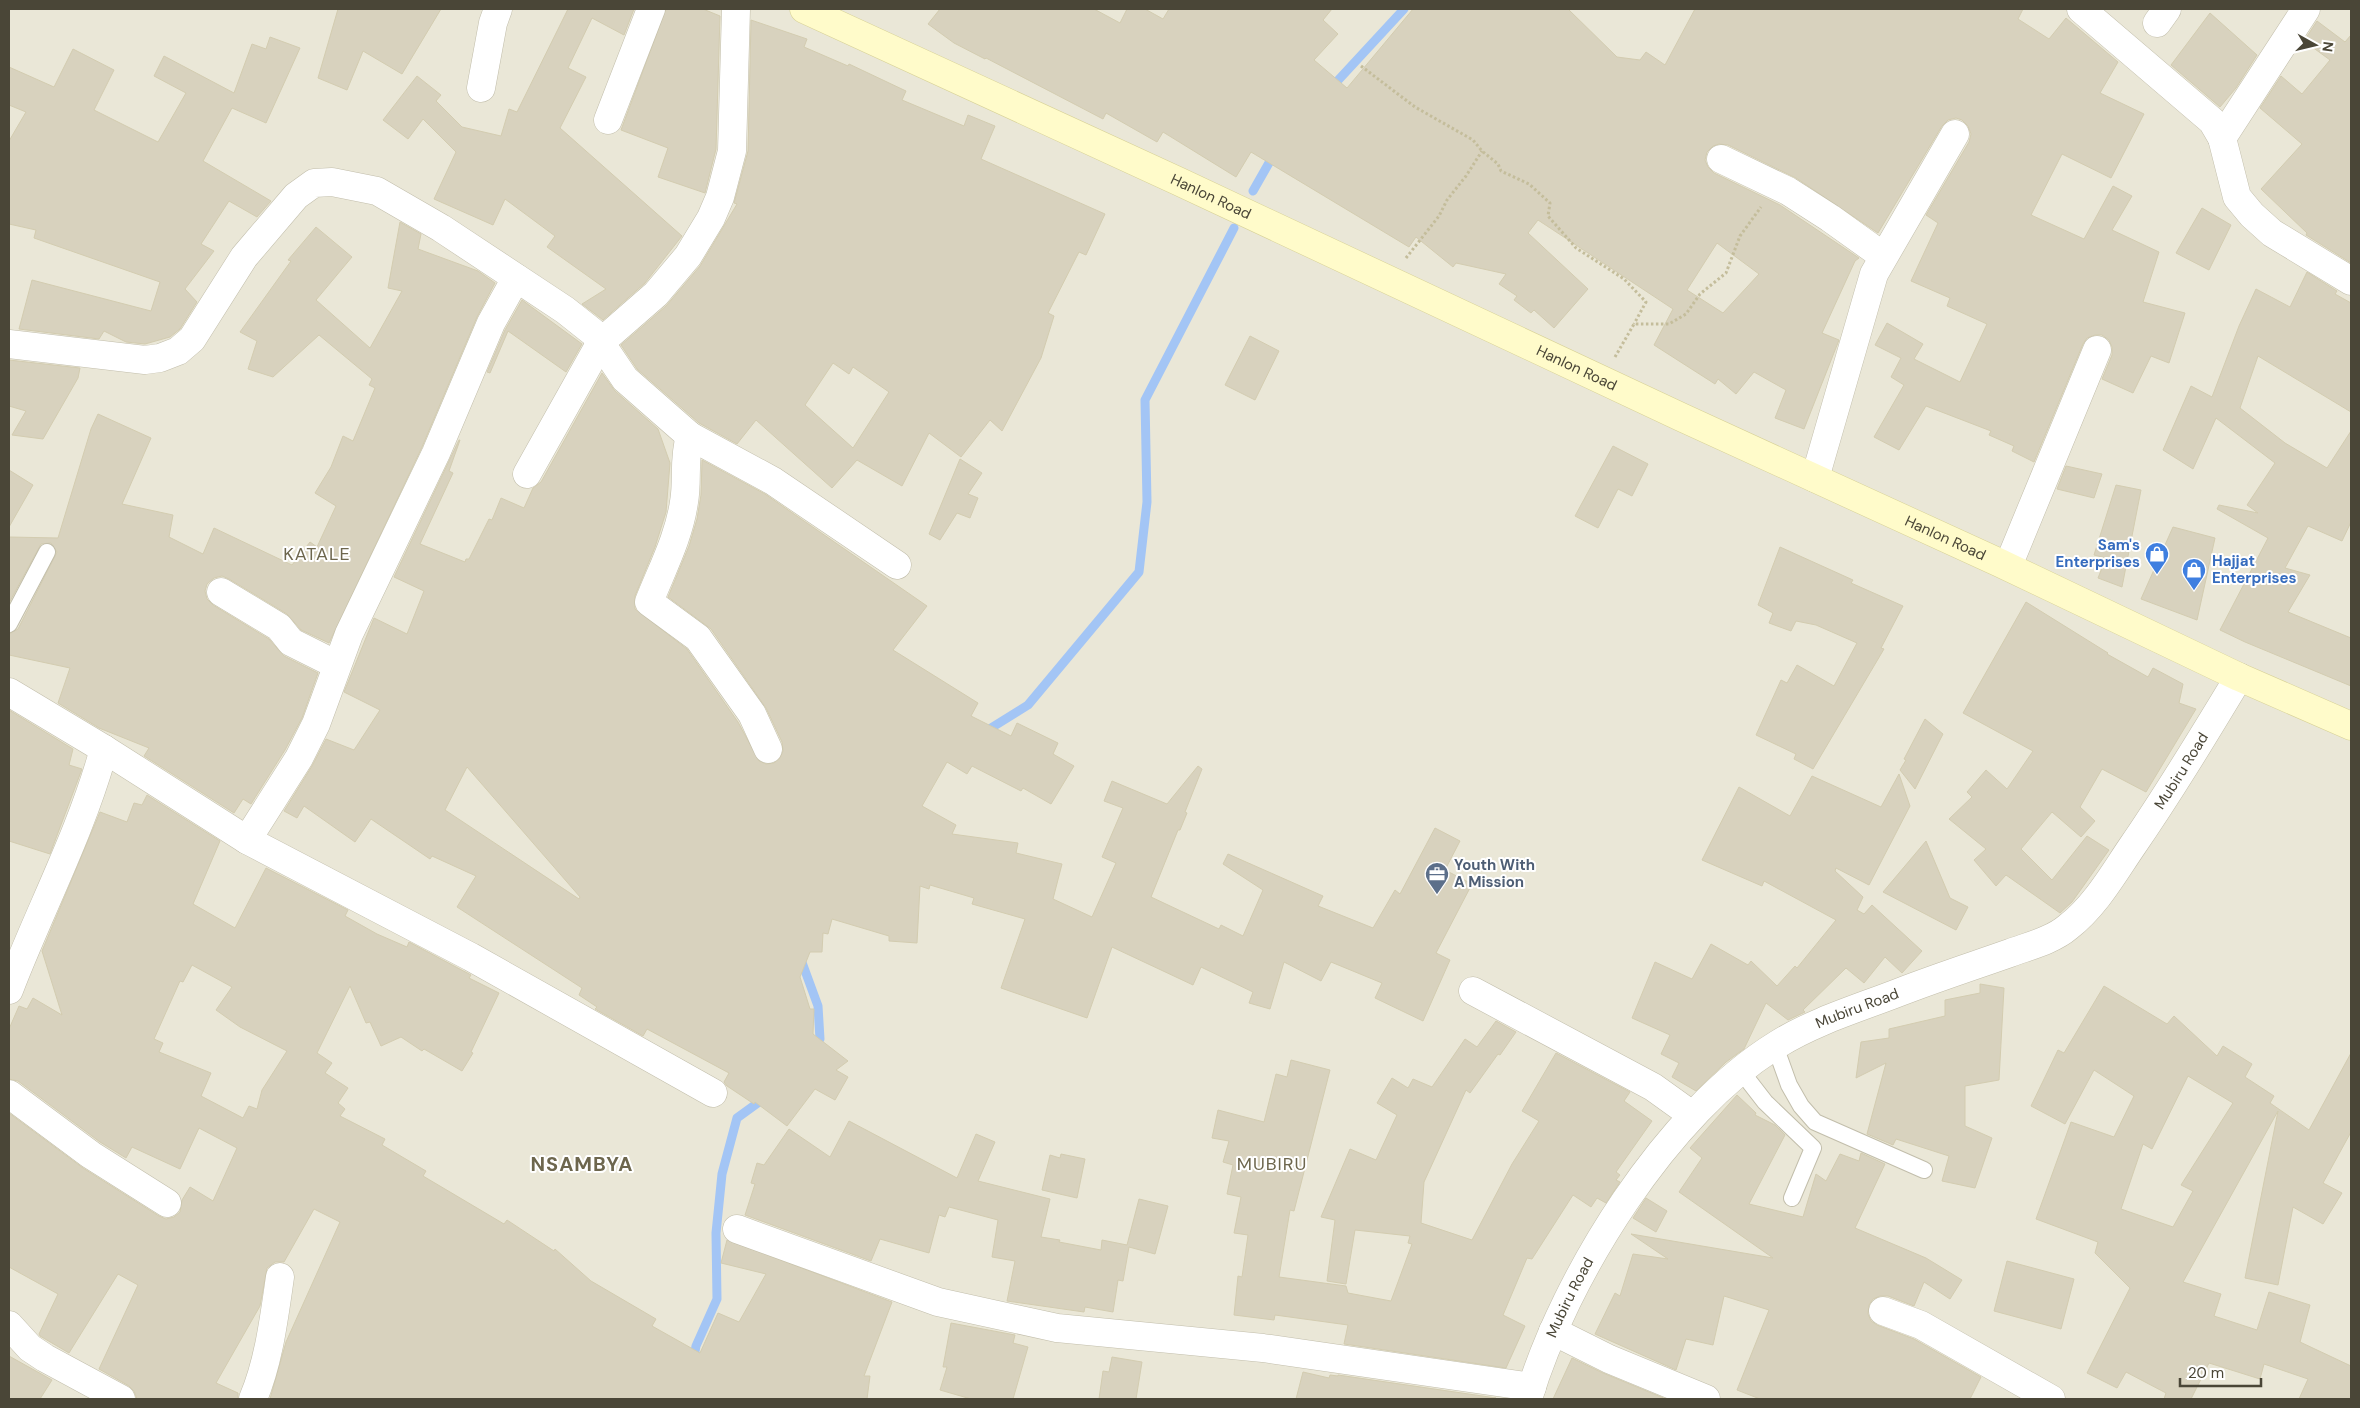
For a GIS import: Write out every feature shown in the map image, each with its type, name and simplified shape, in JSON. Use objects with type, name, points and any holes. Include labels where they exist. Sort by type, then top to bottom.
[{"type":"main road","name":"Hanlon Road","points":[[804,9],[2008,566],[2239,677],[2351,726]]},
{"type":"street","points":[[481,88],[493,23],[498,9]]},
{"type":"street","points":[[608,120],[651,9]]},
{"type":"street","points":[[527,474],[600,342],[656,294],[688,256],[711,218],[720,197],[732,151],[736,9]]},
{"type":"street","points":[[2081,9],[2212,122],[2222,138],[2237,197],[2252,215],[2272,233],[2351,281]]},
{"type":"street","points":[[2222,138],[2306,9]]},
{"type":"street","points":[[1815,478],[1870,286],[1884,256],[1955,134]]},
{"type":"street","points":[[1721,160],[1776,186],[1830,218],[1884,256]]},
{"type":"street","points":[[9,344],[145,360],[160,358],[178,351],[192,339],[244,257],[296,196],[314,183],[332,182],[377,191],[434,223],[565,310],[590,329],[625,378],[690,436],[773,481],[897,565]]},
{"type":"street","points":[[247,840],[299,758],[316,724],[349,634],[436,453],[491,322],[516,278]]},
{"type":"street","points":[[2008,566],[2097,350]]},
{"type":"street","points":[[690,436],[685,454],[684,501],[676,537],[648,602],[698,638],[752,714],[768,749]]},
{"type":"street","points":[[221,592],[279,627],[291,642],[337,665]]},
{"type":"street","name":"Mubiru Road","points":[[1530,1393],[1553,1331],[1591,1257],[1634,1188],[1682,1125],[1741,1071],[1795,1034],[1907,989],[2033,944],[2066,929],[2099,896],[2166,798],[2239,677]]},
{"type":"street","points":[[9,692],[104,749],[247,840],[471,957],[713,1093]]},
{"type":"street","points":[[9,990],[27,942],[64,863],[94,783],[104,749]]},
{"type":"street","points":[[1473,991],[1654,1087],[1692,1116]]},
{"type":"street","points":[[9,1094],[90,1155],[167,1203]]},
{"type":"street","points":[[738,1229],[944,1304],[1057,1328],[1263,1348],[1530,1393]]},
{"type":"street","points":[[253,1399],[259,1386],[280,1277]]},
{"type":"street","points":[[1883,1311],[1929,1330],[2051,1399]]},
{"type":"street","points":[[9,1325],[30,1348],[45,1358],[121,1399]]},
{"type":"street","points":[[1553,1331],[1609,1359],[1706,1399]]},
{"type":"lane","points":[[9,624],[47,552]]},
{"type":"lane","points":[[1775,1046],[1789,1084],[1801,1106],[1815,1122],[1924,1170]]},
{"type":"lane","points":[[1741,1071],[1764,1102],[1813,1148],[1792,1198]]},
{"type":"path","points":[[1361,66],[1416,107],[1473,140],[1482,151],[1498,164],[1501,171],[1529,184],[1550,204],[1548,216],[1576,248],[1624,279],[1646,302],[1603,380]]},
{"type":"path","points":[[1389,280],[1439,216],[1447,200],[1466,176],[1482,151]]},
{"type":"path","points":[[1634,324],[1669,324],[1686,314],[1700,294],[1726,273],[1740,236],[1776,186]]},
{"type":"shaded area","points":[[9,9],[2351,9],[2351,1399],[9,1399]]},
{"type":"building","points":[[338,9],[441,9],[402,74],[363,51],[347,90],[318,78]]},
{"type":"building","points":[[568,9],[634,9],[624,35],[592,18],[568,68],[586,77],[560,128],[682,236],[645,283],[603,320],[582,304],[606,289],[547,247],[555,236],[505,199],[493,225],[434,199],[456,152],[423,119],[408,139],[383,120],[417,76],[441,95],[436,101],[462,127],[501,136],[509,109],[517,112]]},
{"type":"building","points":[[666,9],[703,9],[720,16],[716,149],[705,193],[658,177],[668,148],[621,130]]},
{"type":"building","points":[[940,9],[1094,9],[1120,23],[1127,9],[1145,9],[1163,19],[1169,9],[1332,9],[1323,20],[1338,34],[1314,60],[1347,88],[1413,9],[1568,9],[1617,57],[1640,60],[1646,52],[1665,65],[1695,9],[2023,9],[2018,19],[2049,39],[2066,18],[2118,62],[2100,93],[2144,114],[2111,178],[2062,154],[2031,215],[2084,239],[2113,186],[2132,196],[2112,230],[2159,252],[2143,302],[2185,313],[2169,363],[2151,356],[2133,393],[2102,379],[2112,355],[2112,347],[2109,340],[2102,335],[2087,338],[2034,462],[2012,451],[2014,446],[1989,435],[1991,431],[1926,406],[1899,450],[1874,437],[1904,385],[1891,377],[1901,358],[1875,345],[1887,323],[1923,344],[1914,359],[1960,382],[1987,324],[1947,306],[1950,298],[1911,281],[1938,223],[1926,215],[1969,142],[1971,134],[1968,126],[1962,120],[1956,118],[1948,120],[1942,126],[1878,233],[1796,178],[1728,145],[1719,144],[1713,146],[1707,152],[1705,160],[1708,167],[1714,173],[1780,205],[1859,258],[1855,261],[1822,333],[1839,340],[1804,429],[1775,418],[1786,390],[1754,372],[1736,394],[1718,379],[1715,384],[1654,345],[1673,309],[1538,220],[1528,233],[1588,289],[1554,328],[1534,310],[1531,313],[1514,300],[1517,296],[1499,284],[1506,274],[1456,263],[1453,267],[1416,237],[1409,247],[1251,152],[1236,177],[1163,132],[1157,142],[1106,113],[1103,119],[954,43],[928,24]],"holes":[[[1717,243],[1759,274],[1723,313],[1687,290]]]},
{"type":"building","points":[[2210,13],[2257,55],[2236,88],[2220,107],[2171,65]]},
{"type":"building","points":[[751,20],[807,39],[804,47],[848,66],[849,64],[906,91],[902,100],[964,126],[968,115],[995,126],[981,159],[1105,214],[1086,255],[1079,252],[1048,313],[1054,316],[1041,358],[1002,431],[990,420],[961,457],[929,433],[902,486],[857,460],[832,488],[756,420],[737,444],[699,423],[637,369],[621,345],[666,306],[700,266],[737,204],[734,203],[748,151]],"holes":[[[833,363],[849,374],[853,367],[889,392],[853,448],[805,405]]]},
{"type":"building","points":[[2317,21],[2345,42],[2351,35],[2351,263],[2306,235],[2307,233],[2261,189],[2302,144],[2260,108],[2281,76],[2302,94],[2330,60],[2304,41]]},
{"type":"building","points":[[270,37],[300,48],[266,123],[232,108],[203,161],[271,201],[257,217],[229,201],[201,244],[214,251],[185,289],[197,302],[180,329],[170,337],[145,344],[126,342],[104,331],[99,339],[19,329],[32,280],[151,311],[160,282],[34,238],[36,230],[9,224],[9,141],[26,112],[9,105],[9,67],[54,87],[73,49],[114,70],[94,110],[158,142],[186,93],[154,76],[164,56],[234,93],[252,44],[266,49]]},
{"type":"building","points":[[2202,208],[2231,225],[2209,270],[2176,253]]},
{"type":"building","points":[[400,222],[421,234],[418,249],[478,271],[495,283],[477,317],[422,447],[329,643],[301,630],[287,614],[229,579],[222,576],[214,578],[207,584],[205,591],[207,599],[213,605],[269,639],[284,656],[318,673],[302,718],[285,750],[251,804],[243,799],[234,813],[144,756],[149,748],[99,728],[58,703],[70,668],[9,655],[9,634],[18,629],[57,552],[51,543],[41,544],[9,603],[9,537],[58,538],[91,429],[98,414],[151,438],[122,504],[173,515],[169,537],[203,554],[214,528],[292,565],[310,542],[317,547],[336,506],[315,493],[331,467],[343,436],[353,441],[375,388],[369,385],[372,379],[319,335],[273,377],[248,369],[257,341],[240,332],[291,261],[288,260],[316,227],[352,257],[316,300],[370,348],[402,291],[388,288]]},
{"type":"building","points":[[2307,272],[2337,291],[2335,294],[2351,303],[2351,412],[2258,356],[2240,408],[2285,443],[2327,468],[2351,431],[2351,522],[2342,541],[2308,526],[2285,568],[2310,575],[2288,612],[2351,638],[2351,686],[2220,630],[2268,538],[2217,509],[2219,505],[2258,513],[2247,505],[2275,463],[2216,418],[2193,469],[2163,450],[2191,386],[2212,397],[2239,326],[2256,289],[2290,307]]},
{"type":"building","points":[[522,300],[582,344],[566,372],[508,331],[490,373],[487,372],[505,330]]},
{"type":"building","points":[[1250,336],[1279,351],[1255,400],[1225,385]]},
{"type":"building","points":[[9,360],[80,368],[78,378],[43,439],[12,435],[26,411],[9,406]]},
{"type":"building","points":[[602,373],[615,391],[658,429],[670,463],[666,512],[655,547],[635,596],[635,609],[687,649],[738,722],[759,761],[766,764],[774,763],[780,758],[783,751],[782,742],[766,708],[711,629],[668,597],[689,546],[697,519],[701,495],[702,460],[765,494],[927,606],[893,650],[978,703],[971,716],[1011,736],[1017,723],[1058,743],[1053,754],[1074,766],[1051,804],[1023,788],[1021,791],[972,766],[967,774],[947,762],[922,806],[956,825],[952,834],[1018,843],[1016,853],[1062,864],[1053,899],[1092,917],[1116,863],[1102,857],[1123,808],[1104,801],[1112,781],[1167,804],[1198,766],[1202,769],[1185,812],[1187,813],[1180,830],[1178,830],[1151,897],[1219,929],[1221,925],[1243,936],[1263,890],[1223,864],[1228,854],[1323,896],[1318,906],[1373,928],[1395,890],[1400,894],[1435,828],[1460,841],[1445,870],[1472,884],[1436,953],[1450,960],[1423,1021],[1375,998],[1382,983],[1331,962],[1321,981],[1284,962],[1270,1009],[1249,1003],[1253,992],[1201,967],[1193,985],[1112,947],[1087,1018],[1001,988],[1025,919],[972,904],[974,898],[930,885],[929,889],[920,886],[917,943],[889,941],[889,936],[832,919],[828,934],[823,933],[822,952],[810,952],[800,977],[810,1009],[814,1009],[813,1034],[848,1061],[836,1070],[848,1077],[835,1100],[815,1089],[787,1126],[755,1102],[754,1104],[727,1086],[724,1082],[729,1073],[647,1029],[643,1036],[595,1009],[597,1007],[579,995],[582,988],[457,907],[476,876],[432,856],[430,859],[371,819],[355,842],[304,806],[297,818],[284,811],[312,766],[326,739],[354,750],[380,710],[344,692],[374,618],[407,634],[424,591],[394,577],[459,440],[449,471],[453,473],[420,544],[465,562],[466,559],[469,559],[489,519],[492,520],[501,498],[524,508],[533,488],[541,482]],"holes":[[[467,767],[580,897],[579,899],[445,810]]]},
{"type":"building","points":[[1613,446],[1648,464],[1632,496],[1618,489],[1598,528],[1575,516]]},
{"type":"building","points":[[960,459],[982,473],[968,494],[978,498],[970,518],[957,513],[940,540],[929,534]]},
{"type":"building","points":[[2066,466],[2102,474],[2094,498],[2057,489]]},
{"type":"building","points":[[9,470],[33,485],[9,527]]},
{"type":"building","points":[[2116,485],[2141,490],[2122,587],[2098,578],[2106,558],[2094,555]]},
{"type":"building","points":[[2173,527],[2215,538],[2197,620],[2141,599]]},
{"type":"building","points":[[1780,547],[1853,580],[1851,583],[1903,606],[1881,648],[1884,649],[1813,769],[1794,759],[1796,754],[1756,735],[1781,680],[1787,683],[1797,665],[1834,686],[1857,643],[1816,625],[1796,621],[1791,631],[1769,623],[1773,613],[1758,605]]},
{"type":"building","points":[[2026,602],[2107,654],[2148,677],[2153,668],[2183,684],[2179,703],[2196,709],[2146,792],[2102,769],[2080,807],[2095,821],[2081,837],[2052,812],[2021,849],[2052,880],[2087,836],[2109,850],[2072,902],[2060,913],[2006,875],[1996,886],[1974,860],[1986,849],[1949,819],[1972,797],[1967,792],[1986,770],[2007,789],[2033,751],[1963,713]]},
{"type":"building","points":[[9,710],[73,749],[69,765],[82,769],[50,854],[9,841]]},
{"type":"building","points":[[1925,719],[1943,734],[1915,789],[1900,770]]},
{"type":"building","points":[[1899,774],[1910,806],[1869,885],[1836,868],[1835,871],[1863,897],[1857,910],[1864,914],[1872,905],[1922,951],[1902,973],[1885,957],[1864,983],[1846,968],[1803,1010],[1805,1012],[1788,1020],[1766,1003],[1744,1049],[1726,1062],[1696,1091],[1672,1077],[1679,1063],[1661,1054],[1670,1035],[1632,1018],[1655,962],[1692,979],[1711,944],[1748,965],[1751,961],[1777,986],[1795,966],[1797,968],[1836,920],[1764,881],[1762,886],[1702,860],[1739,787],[1790,816],[1812,776],[1881,807]]},
{"type":"building","points":[[147,795],[220,841],[193,904],[235,928],[266,868],[348,910],[345,916],[377,934],[407,947],[409,942],[471,975],[469,978],[499,993],[471,1052],[473,1053],[462,1071],[424,1049],[422,1051],[401,1037],[381,1046],[370,1022],[366,1023],[350,986],[317,1053],[332,1063],[325,1073],[348,1088],[338,1103],[345,1109],[340,1116],[385,1139],[382,1145],[426,1171],[423,1176],[504,1224],[507,1220],[554,1251],[555,1249],[591,1281],[656,1319],[652,1326],[700,1353],[718,1313],[739,1322],[766,1274],[721,1263],[727,1240],[892,1302],[864,1376],[870,1376],[867,1399],[270,1399],[286,1342],[340,1222],[314,1209],[284,1262],[275,1262],[267,1268],[260,1306],[216,1383],[238,1393],[238,1399],[137,1399],[134,1391],[129,1386],[99,1369],[138,1285],[118,1274],[69,1353],[40,1336],[39,1334],[58,1294],[9,1267],[9,1113],[83,1168],[166,1219],[174,1217],[180,1212],[182,1200],[190,1187],[213,1201],[237,1148],[199,1128],[180,1169],[132,1147],[126,1158],[100,1142],[18,1081],[9,1079],[9,1029],[19,1006],[27,1009],[33,998],[62,1015],[42,951],[100,812],[127,822],[134,803],[142,805]],"holes":[[[192,965],[232,987],[216,1010],[240,1027],[287,1051],[262,1090],[257,1109],[249,1106],[243,1118],[201,1096],[211,1073],[159,1052],[163,1043],[154,1039],[180,981],[183,982]]]},
{"type":"building","points":[[1926,841],[1950,898],[1968,907],[1956,930],[1883,892]]},
{"type":"building","points":[[1980,984],[2004,988],[1999,1080],[1965,1086],[1965,1126],[1992,1138],[1975,1188],[1942,1181],[1949,1156],[1896,1139],[1893,1145],[1867,1134],[1886,1063],[1856,1078],[1861,1042],[1889,1038],[1889,1029],[1945,1016],[1945,1000],[1980,993]]},
{"type":"building","points":[[2104,986],[2167,1024],[2174,1016],[2217,1056],[2223,1046],[2252,1064],[2245,1077],[2274,1096],[2270,1103],[2309,1130],[2351,1053],[2351,1132],[2323,1183],[2342,1193],[2323,1224],[2293,1207],[2278,1285],[2245,1278],[2278,1111],[2183,1282],[2221,1294],[2214,1316],[2257,1330],[2269,1292],[2310,1305],[2300,1342],[2351,1366],[2351,1399],[2299,1399],[2308,1379],[2264,1364],[2260,1379],[2209,1363],[2191,1399],[2164,1399],[2166,1393],[2126,1372],[2117,1388],[2087,1373],[2130,1288],[2095,1253],[2098,1242],[2036,1219],[2071,1122],[2114,1137],[2134,1096],[2094,1070],[2065,1124],[2031,1106],[2058,1050],[2064,1053]],"holes":[[[2188,1076],[2233,1103],[2181,1185],[2193,1191],[2173,1227],[2121,1209],[2143,1144],[2152,1149]]]},
{"type":"building","points":[[1496,1021],[1516,1032],[1470,1093],[1466,1090],[1424,1182],[1421,1223],[1472,1240],[1512,1164],[1539,1121],[1522,1111],[1556,1053],[1630,1092],[1624,1101],[1652,1121],[1616,1172],[1620,1175],[1616,1180],[1620,1182],[1606,1203],[1597,1198],[1591,1207],[1573,1195],[1532,1259],[1527,1258],[1503,1315],[1525,1326],[1506,1368],[1344,1344],[1348,1325],[1275,1315],[1274,1320],[1234,1315],[1238,1276],[1242,1277],[1248,1235],[1234,1233],[1241,1197],[1227,1194],[1233,1165],[1223,1162],[1229,1141],[1212,1138],[1218,1110],[1264,1122],[1276,1074],[1287,1077],[1291,1060],[1330,1070],[1294,1211],[1290,1210],[1279,1277],[1346,1286],[1348,1293],[1391,1301],[1412,1244],[1408,1243],[1410,1236],[1355,1230],[1346,1284],[1327,1281],[1335,1220],[1321,1217],[1350,1149],[1376,1160],[1397,1115],[1377,1103],[1392,1078],[1408,1088],[1413,1079],[1432,1087],[1465,1039],[1477,1047]]},
{"type":"building","points":[[1737,1095],[1756,1113],[1755,1115],[1775,1125],[1785,1135],[1749,1204],[1803,1217],[1816,1174],[1826,1181],[1840,1154],[1859,1161],[1861,1153],[1885,1164],[1855,1228],[1926,1258],[1962,1280],[1950,1299],[1924,1282],[1914,1306],[1888,1296],[1880,1296],[1873,1299],[1869,1305],[1868,1314],[1871,1321],[1877,1325],[1914,1339],[1981,1377],[1970,1399],[1760,1399],[1737,1390],[1769,1310],[1724,1296],[1713,1345],[1686,1339],[1676,1370],[1595,1334],[1615,1293],[1620,1296],[1633,1254],[1668,1259],[1631,1234],[1773,1258],[1679,1192],[1702,1158],[1690,1148]]},
{"type":"building","points":[[849,1121],[957,1178],[976,1134],[995,1142],[978,1181],[1050,1199],[1041,1237],[1060,1240],[1059,1242],[1101,1250],[1102,1240],[1127,1245],[1139,1199],[1168,1206],[1155,1254],[1129,1247],[1123,1281],[1118,1280],[1113,1312],[1085,1307],[1084,1312],[1007,1301],[1015,1261],[992,1257],[998,1220],[949,1207],[945,1217],[939,1215],[929,1253],[880,1239],[871,1261],[745,1215],[755,1184],[751,1183],[757,1163],[764,1165],[789,1129],[830,1157]]},
{"type":"building","points":[[1061,1154],[1085,1159],[1077,1198],[1042,1190],[1050,1155],[1060,1158]]},
{"type":"building","points":[[1646,1198],[1667,1211],[1656,1232],[1633,1218]]},
{"type":"building","points":[[2007,1261],[2074,1279],[2061,1329],[1994,1311]]},
{"type":"building","points":[[951,1323],[1015,1335],[1013,1343],[1028,1347],[1013,1399],[971,1399],[940,1390],[947,1367],[943,1367]]},
{"type":"building","points":[[9,1356],[52,1380],[40,1399],[9,1399]]},
{"type":"building","points":[[1112,1357],[1142,1362],[1136,1399],[1099,1399],[1103,1371],[1109,1372]]},
{"type":"building","points":[[1572,1358],[1603,1373],[1666,1399],[1553,1399]]},
{"type":"building","points":[[1303,1372],[1329,1378],[1330,1375],[1338,1375],[1496,1398],[1296,1399]]},
{"type":"waterway","points":[[1330,89],[1404,9]]},
{"type":"waterway","points":[[1253,191],[1274,154]]},
{"type":"waterway","points":[[983,733],[1028,705],[1139,572],[1147,502],[1145,400],[1234,228]]},
{"type":"waterway","points":[[800,957],[818,1006],[820,1039],[813,1048]]},
{"type":"waterway","points":[[693,1362],[696,1346],[717,1299],[716,1233],[722,1174],[737,1118],[766,1097]]},
{"type":"place","name":"Sam's Enterprises","points":[[2157,575]]},
{"type":"place","name":"Hajjat Enterprises","points":[[2194,591]]},
{"type":"place","name":"Youth With A Mission","points":[[1437,895]]},
{"type":"district","name":"KATALE","points":[[317,554]]},
{"type":"district","name":"NSAMBYA","points":[[582,1164]]},
{"type":"district","name":"MUBIRU","points":[[1272,1164]]}]
